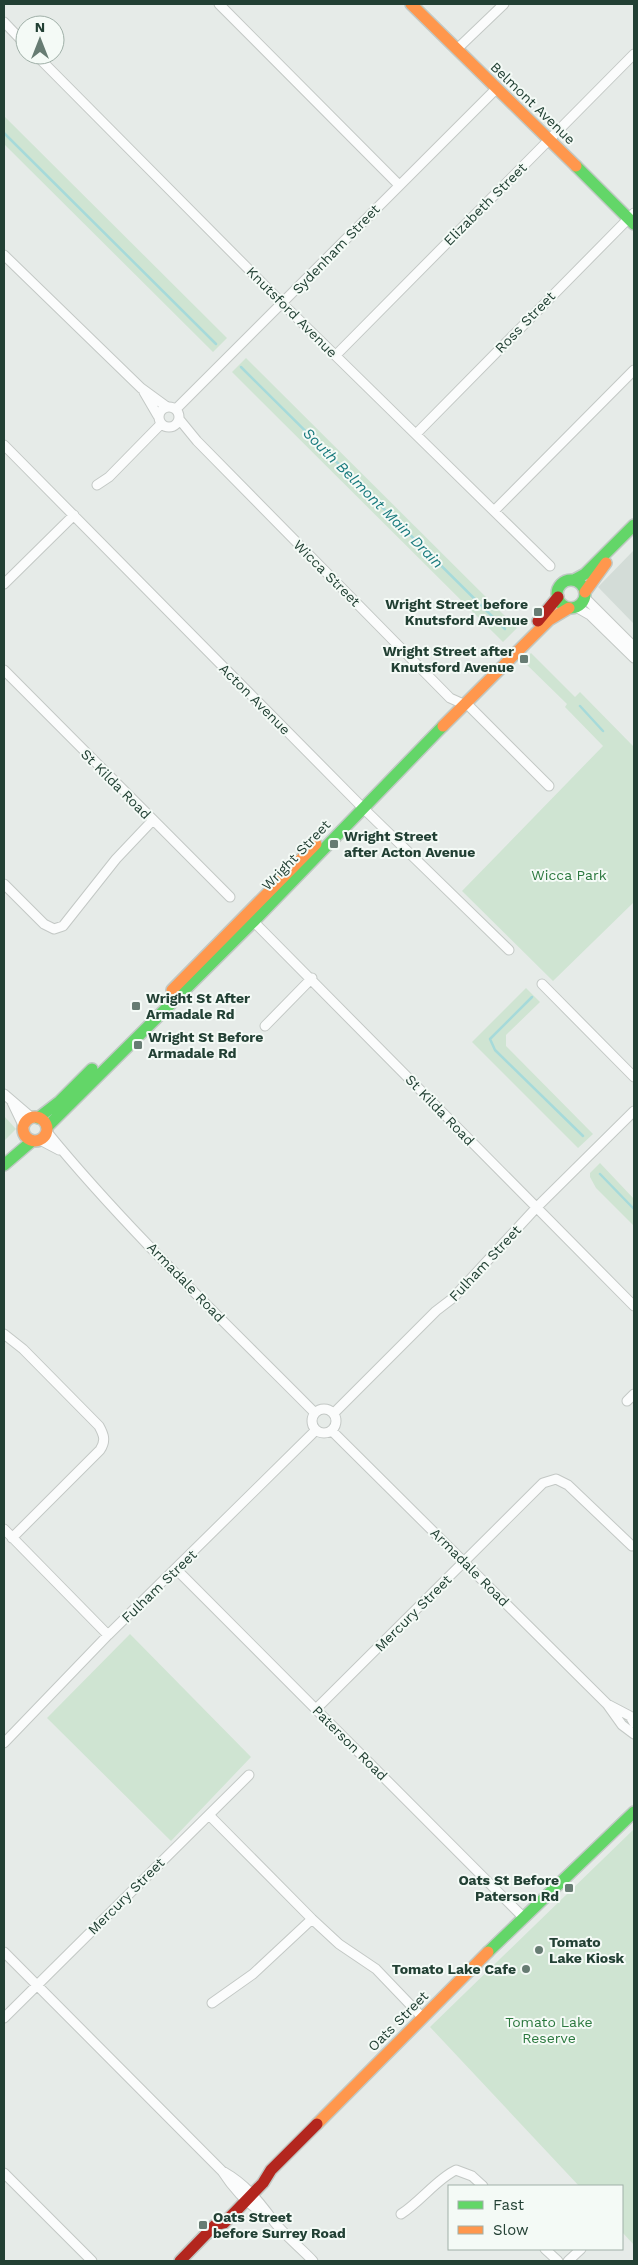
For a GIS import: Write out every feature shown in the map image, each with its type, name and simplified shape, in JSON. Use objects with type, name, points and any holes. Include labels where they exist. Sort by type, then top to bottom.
[{"type":"street","points":[[219,4],[399,185]]},
{"type":"street","name":"Belmont Avenue","points":[[411,4],[496,89],[632,218]]},
{"type":"street","points":[[457,49],[504,4]]},
{"type":"street","points":[[4,22],[15,34]]},
{"type":"street","name":"Elizabeth Street","points":[[336,355],[634,54]]},
{"type":"street","name":"Knutsford Avenue","points":[[46,65],[283,304],[550,566]]},
{"type":"street","name":"Sydenham Street","points":[[160,420],[161,410],[171,408],[283,304],[496,89]]},
{"type":"street","name":"Ross Street","points":[[416,434],[632,218]]},
{"type":"street","points":[[4,255],[141,388],[171,408],[177,422],[166,427],[141,388]]},
{"type":"street","points":[[494,511],[634,370]]},
{"type":"street","points":[[97,485],[109,477],[160,420]]},
{"type":"street","name":"Wicca Street","points":[[177,422],[443,691],[461,704],[470,707],[549,786]]},
{"type":"street","name":"Acton Avenue","points":[[4,445],[360,805],[509,950]]},
{"type":"street","points":[[4,584],[74,515]]},
{"type":"street","name":"Wright Street","points":[[461,704],[546,613],[558,597],[562,584],[585,574],[634,525]]},
{"type":"street","name":"Wright Street","points":[[4,1165],[41,1135],[360,805],[461,704],[550,620],[572,608],[585,595],[599,571],[634,534]]},
{"type":"street","points":[[574,580],[582,584],[585,595],[634,647]]},
{"type":"street","points":[[558,597],[562,604],[590,616],[634,658]]},
{"type":"street","name":"St Kilda Road","points":[[4,670],[152,821],[230,896]]},
{"type":"street","points":[[4,884],[44,924],[54,929],[63,926],[116,858],[152,821]]},
{"type":"street","name":"Wright Street","points":[[4,1155],[15,1146],[29,1124],[77,1084],[250,918]]},
{"type":"street","name":"St Kilda Road","points":[[250,918],[312,978],[634,1306]]},
{"type":"street","points":[[265,1026],[312,978]]},
{"type":"street","points":[[542,984],[634,1077]]},
{"type":"street","points":[[4,1094],[29,1124],[41,1135]]},
{"type":"street","name":"Fulham Street","points":[[334,1413],[436,1311],[453,1298],[536,1208],[634,1111]]},
{"type":"street","points":[[29,1124],[44,1121],[41,1135]]},
{"type":"street","name":"Armadale Road","points":[[41,1135],[60,1150],[315,1413]]},
{"type":"street","points":[[4,1334],[23,1350],[99,1426],[104,1435],[104,1443],[12,1538]]},
{"type":"street","points":[[627,1401],[634,1394]]},
{"type":"street","points":[[321,1409],[328,1409],[334,1413],[336,1425],[332,1431],[321,1433],[316,1430],[312,1425],[315,1413],[321,1409]]},
{"type":"street","name":"Fulham Street","points":[[4,1740],[316,1430]]},
{"type":"street","name":"Armadale Road","points":[[332,1431],[466,1561],[607,1704],[622,1725],[634,1734]]},
{"type":"street","name":"Mercury Street","points":[[316,1709],[543,1483],[556,1480],[568,1486],[632,1546]]},
{"type":"street","points":[[4,1529],[108,1635]]},
{"type":"street","name":"Paterson Road","points":[[176,1570],[523,1917]]},
{"type":"street","name":"Armadale Road","points":[[607,1704],[630,1716],[634,1723]]},
{"type":"street","name":"Mercury Street","points":[[4,2018],[249,1775]]},
{"type":"street","name":"Oats Street","points":[[180,2261],[215,2225],[218,2217],[246,2194],[258,2178],[271,2170],[523,1917],[634,1812]]},
{"type":"street","points":[[209,1815],[339,1944],[376,1969],[422,2017]]},
{"type":"street","points":[[212,2003],[253,1974],[312,1918]]},
{"type":"street","points":[[4,1952],[222,2171],[246,2194],[264,2206],[272,2219],[314,2261]]},
{"type":"street","points":[[401,2214],[417,2204],[448,2173],[456,2170],[472,2176],[482,2185]]},
{"type":"street","points":[[4,2173],[92,2261]]},
{"type":"street","points":[[546,2250],[558,2261]]},
{"type":"street","points":[[568,2261],[580,2250]]},
{"type":"shaded area","points":[[634,550],[634,624],[598,587]]},
{"type":"green space","points":[[4,116],[227,338],[213,352],[4,144]]},
{"type":"green space","points":[[246,358],[517,628],[503,642],[232,372]]},
{"type":"green space","name":"Wicca Park","points":[[531,653],[575,697],[580,692],[634,747],[634,902],[553,981],[462,891],[603,746],[565,707],[567,704],[523,661]]},
{"type":"green space","points":[[526,988],[540,1002],[506,1035],[506,1046],[593,1134],[578,1148],[472,1042]]},
{"type":"green space","points":[[4,1116],[16,1129],[4,1141]]},
{"type":"green space","points":[[600,1163],[634,1199],[634,1226],[596,1188],[590,1177],[590,1173]]},
{"type":"green space","points":[[130,1634],[251,1757],[171,1841],[47,1718]]},
{"type":"green space","name":"Tomato Lake Reserve","points":[[634,1829],[634,2245],[623,2233],[623,2185],[578,2185],[430,2027]]},
{"type":"waterway","name":"South Belmont Main Drain","points":[[4,133],[216,344]]},
{"type":"waterway","name":"South Belmont Main Drain","points":[[241,367],[505,629]]},
{"type":"waterway","name":"South Belmont Main Drain","points":[[580,706],[603,731]]},
{"type":"waterway","name":"South Belmont Main Drain","points":[[532,997],[490,1039],[495,1050],[583,1136]]},
{"type":"waterway","name":"South Belmont Main Drain","points":[[600,1174],[634,1209]]},
{"type":"traffic: fast","points":[[576,166],[634,224]]},
{"type":"traffic: fast","points":[[574,580],[585,574],[634,525]]},
{"type":"traffic: fast","points":[[571,580],[581,584],[585,594],[581,604],[571,608],[561,604],[557,594],[561,584],[571,580]]},
{"type":"traffic: fast","points":[[47,1127],[254,921],[443,726]]},
{"type":"traffic: fast","points":[[38,1118],[60,1101],[92,1069]]},
{"type":"traffic: fast","points":[[4,1165],[32,1141]]},
{"type":"traffic: fast","points":[[488,1952],[634,1812]]},
{"type":"traffic: slow","points":[[411,4],[576,166]]},
{"type":"traffic: slow","points":[[585,592],[606,563]]},
{"type":"traffic: slow","points":[[443,726],[549,620],[569,608]]},
{"type":"traffic: slow","points":[[172,990],[316,844]]},
{"type":"traffic: slow","points":[[35,1117],[40,1118],[46,1124],[47,1129],[46,1134],[40,1140],[35,1141],[30,1140],[24,1134],[23,1129],[24,1124],[30,1118],[35,1117]]},
{"type":"traffic: slow","points":[[317,2124],[488,1952]]},
{"type":"traffic: jam","points":[[538,621],[558,597]]},
{"type":"traffic: jam","points":[[180,2261],[215,2225],[224,2223],[263,2183],[271,2170],[317,2124]]},
{"type":"place","name":"Wright Street before Knutsford Avenue","points":[[538,612]]},
{"type":"place","name":"Wright Street after Knutsford Avenue","points":[[524,659]]},
{"type":"place","name":"Wright Street after Acton Avenue","points":[[334,844]]},
{"type":"place","name":"Wright St After Armadale Rd","points":[[136,1006]]},
{"type":"place","name":"Wright St Before Armadale Rd","points":[[138,1045]]},
{"type":"place","name":"Oats St Before Paterson Rd","points":[[569,1888]]},
{"type":"place","name":"Tomato Lake Kiosk","points":[[539,1950]]},
{"type":"place","name":"Tomato Lake Cafe","points":[[526,1969]]},
{"type":"place","name":"Oats Street before Surrey Road","points":[[203,2225]]}]
